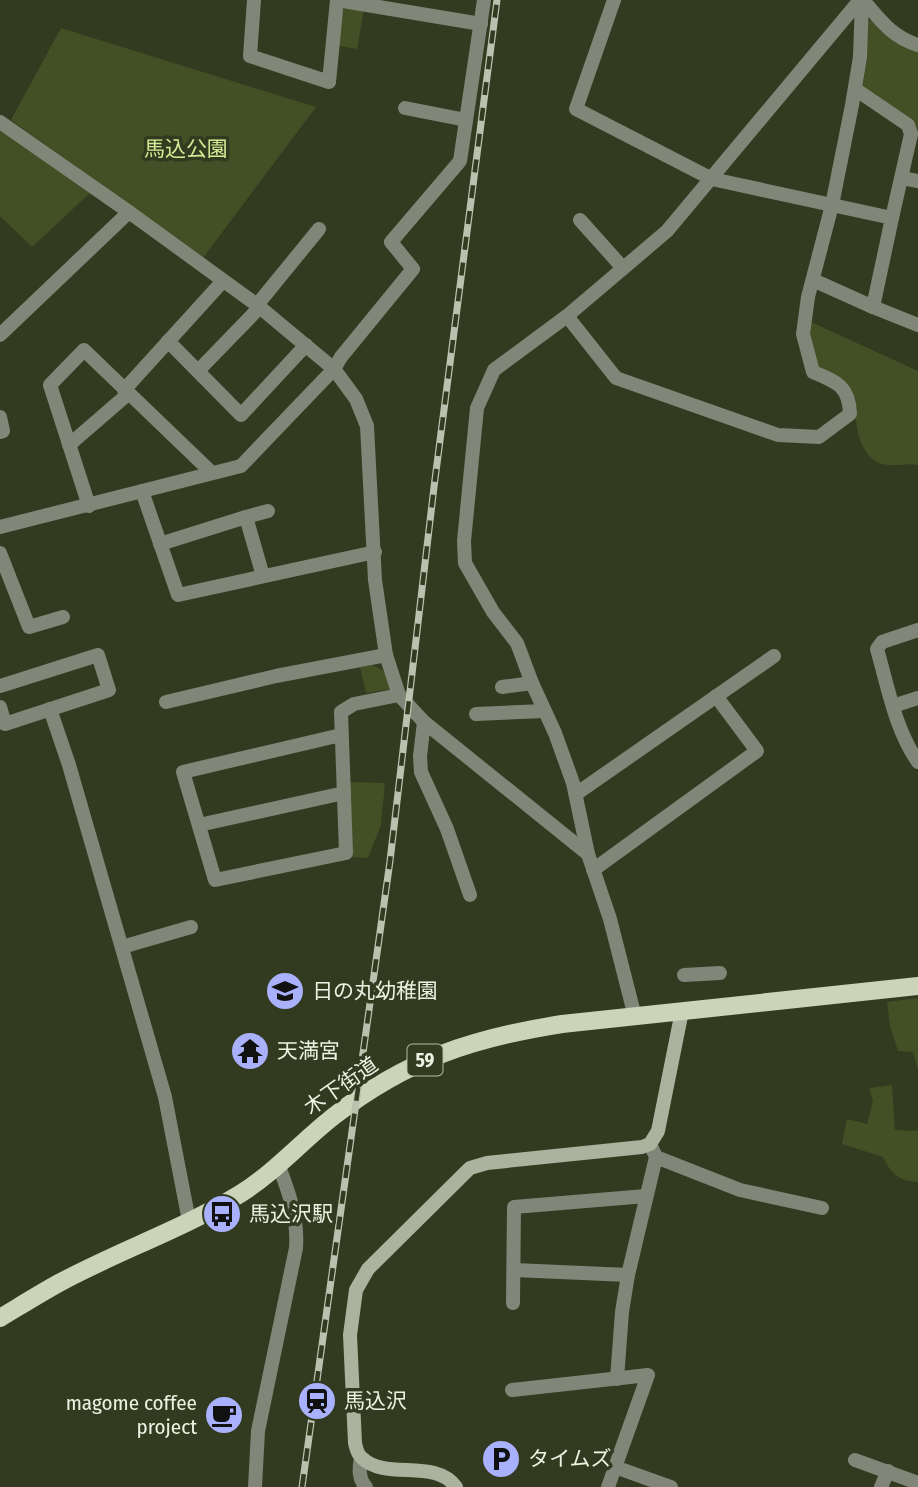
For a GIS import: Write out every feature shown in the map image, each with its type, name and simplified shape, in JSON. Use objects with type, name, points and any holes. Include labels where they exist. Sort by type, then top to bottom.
[{"type":"main road","name":"木下街道","points":[[0,1318],[60,1282],[244,1192],[365,1093],[439,1054],[512,1032],[562,1024],[918,986]]},
{"type":"street","points":[[254,0],[250,56],[329,82],[337,0],[481,24]]},
{"type":"street","points":[[0,527],[241,466],[334,369],[413,269],[391,242],[460,161],[484,0]]},
{"type":"street","points":[[614,0],[576,109],[712,180],[892,218]]},
{"type":"street","points":[[635,1017],[610,919],[587,854],[576,794],[555,733],[531,683],[517,643],[493,612],[465,563],[464,541],[477,408],[494,370],[567,316],[667,231],[862,0]]},
{"type":"street","points":[[862,0],[890,32],[918,45]]},
{"type":"street","points":[[567,316],[616,378],[778,435],[819,437],[850,414],[850,397],[834,381],[813,372],[803,334],[855,89],[860,57],[862,0]]},
{"type":"street","points":[[855,89],[908,125],[911,134],[873,307]]},
{"type":"street","points":[[405,108],[467,120]]},
{"type":"street","points":[[0,122],[223,281],[334,369],[356,399],[367,426],[375,580],[386,655],[398,695],[424,722],[587,854]]},
{"type":"street","points":[[902,178],[918,181]]},
{"type":"street","points":[[0,335],[129,212]]},
{"type":"street","points":[[580,220],[623,268]]},
{"type":"street","points":[[198,371],[258,307],[318,229]]},
{"type":"street","points":[[813,280],[918,325]]},
{"type":"street","points":[[69,445],[126,392],[223,281]]},
{"type":"street","points":[[168,341],[241,415],[306,345]]},
{"type":"street","points":[[89,506],[50,385],[84,349],[211,472]]},
{"type":"street","points":[[0,417],[3,431],[0,432]]},
{"type":"street","points":[[142,491],[177,595],[375,552]]},
{"type":"street","points":[[160,544],[268,511]]},
{"type":"street","points":[[246,517],[263,576]]},
{"type":"street","points":[[0,553],[29,627],[63,617]]},
{"type":"street","points":[[917,760],[906,743],[877,649],[882,642],[918,630]]},
{"type":"street","points":[[0,686],[98,655],[109,690],[5,724],[0,708]]},
{"type":"street","points":[[166,702],[276,676],[386,655]]},
{"type":"street","points":[[576,794],[774,656]]},
{"type":"street","points":[[502,687],[531,683]]},
{"type":"street","points":[[341,735],[183,772],[215,880],[346,853],[341,712],[354,704],[398,695]]},
{"type":"street","points":[[593,870],[757,751],[716,696]]},
{"type":"street","points":[[893,706],[918,698]]},
{"type":"street","points":[[50,709],[165,1097],[189,1221]]},
{"type":"street","points":[[476,713],[544,711]]},
{"type":"street","points":[[424,722],[421,772],[447,830],[470,895]]},
{"type":"street","points":[[199,825],[344,793]]},
{"type":"street","points":[[122,947],[191,928]]},
{"type":"street","points":[[684,975],[720,973]]},
{"type":"street","points":[[617,1379],[628,1275],[682,1011]]},
{"type":"street","points":[[366,1487],[359,1469],[361,1458],[355,1443],[350,1335],[356,1290],[368,1269],[463,1173],[476,1165],[642,1147],[740,1190],[822,1208]]},
{"type":"street","points":[[255,1487],[258,1431],[296,1248],[294,1210],[278,1164]]},
{"type":"street","points":[[513,1303],[514,1208],[646,1196]]},
{"type":"street","points":[[514,1270],[628,1275]]},
{"type":"street","points":[[512,1390],[648,1375],[608,1487]]},
{"type":"street","points":[[361,1458],[375,1465],[432,1474],[453,1485]]},
{"type":"street","points":[[855,1460],[918,1483]]},
{"type":"street","points":[[615,1467],[671,1487]]},
{"type":"street","points":[[881,1487],[888,1471]]},
{"type":"green space","points":[[348,6],[364,9],[357,49],[334,45],[339,14]]},
{"type":"green space","points":[[866,20],[875,21],[918,49],[918,138],[860,86]]},
{"type":"green space","name":"馬込公園","points":[[61,28],[316,107],[203,258],[11,120]]},
{"type":"green space","name":"馬込公園","points":[[0,128],[90,193],[32,247],[0,216]]},
{"type":"green space","points":[[811,322],[918,371],[918,465],[880,463],[866,452],[858,434],[855,406],[827,379],[815,360],[811,349]]},
{"type":"green space","points":[[373,665],[384,671],[390,689],[366,693],[360,667]]},
{"type":"green space","points":[[349,782],[385,783],[381,825],[368,858],[352,857]]},
{"type":"green space","points":[[918,998],[918,1070],[913,1052],[898,1051],[890,1026],[887,1002]]},
{"type":"green space","points":[[892,1085],[895,1130],[918,1131],[918,1182],[896,1176],[883,1157],[842,1144],[847,1119],[867,1124],[873,1101],[869,1088]]},
{"type":"railway","points":[[302,1487],[390,861],[434,487],[497,0]]},
{"type":"place","name":"日の丸幼稚園","points":[[285,991]]},
{"type":"place","name":"天満宮","points":[[250,1051]]},
{"type":"place","name":"馬込沢駅","points":[[222,1214]]},
{"type":"place","name":"馬込沢","points":[[317,1401]]},
{"type":"place","name":"magome coffee project","points":[[224,1415]]},
{"type":"place","name":"タイムズ","points":[[501,1459]]}]
